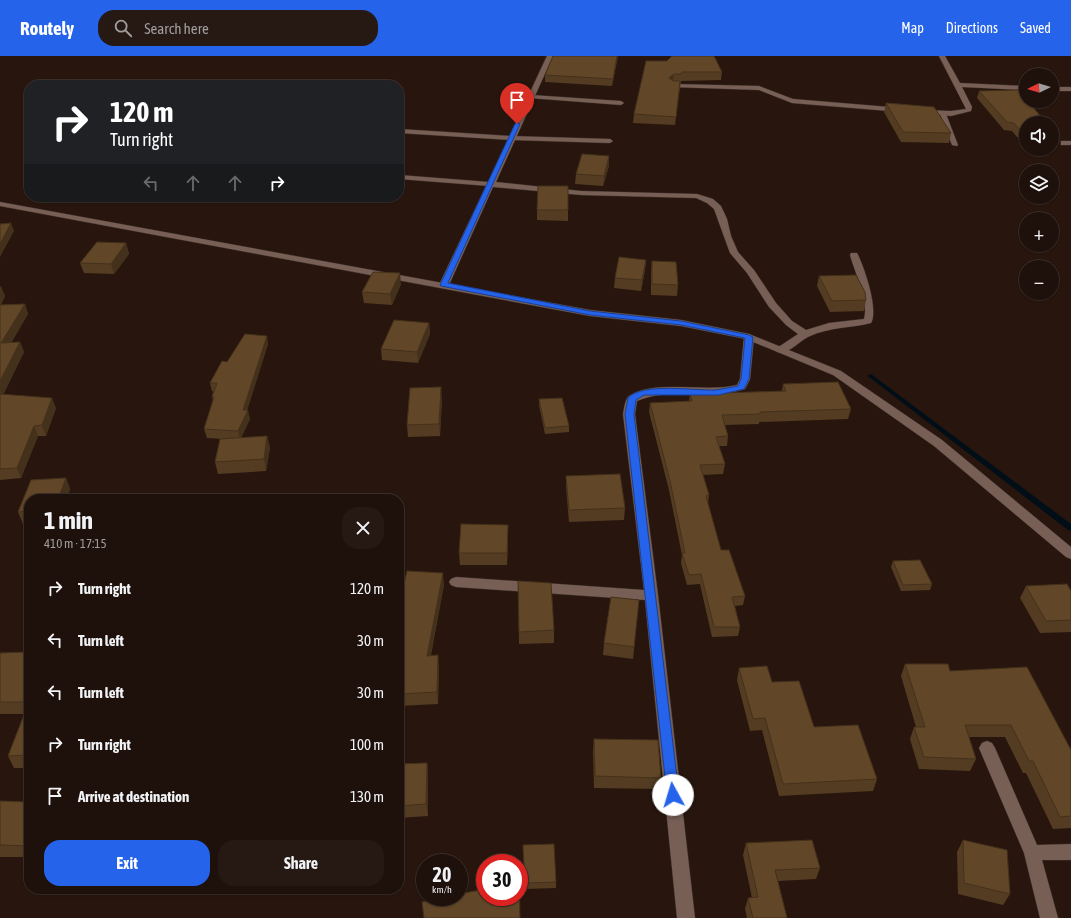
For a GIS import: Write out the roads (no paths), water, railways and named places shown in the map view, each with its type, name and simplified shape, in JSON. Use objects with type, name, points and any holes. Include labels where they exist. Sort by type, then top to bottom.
[{"type":"street","points":[[444,285],[489,184],[550,56]]},
{"type":"street","points":[[673,86],[759,88],[767,89],[792,101],[943,114],[961,113],[969,110],[969,107],[942,56]]},
{"type":"street","points":[[956,85],[1019,88]]},
{"type":"street","points":[[1059,89],[1071,90]]},
{"type":"street","points":[[489,184],[581,193],[697,196],[705,198],[718,208],[734,253],[751,272],[772,305],[789,323],[805,334]]},
{"type":"street","points":[[0,204],[590,313],[681,323],[749,337],[837,373],[938,443],[1071,554]]},
{"type":"street","points":[[781,350],[805,334],[829,326],[868,321],[871,316],[870,303],[854,255]]},
{"type":"street","points":[[686,918],[630,414],[632,398],[642,393],[718,392],[741,388],[745,379],[749,337]]},
{"type":"street","points":[[456,582],[651,595]]},
{"type":"street","points":[[987,748],[1032,853],[1049,918]]},
{"type":"street","points":[[1032,853],[1071,852]]},
{"type":"lane","points":[[531,96],[621,103]]},
{"type":"lane","points":[[943,114],[955,145]]},
{"type":"lane","points":[[404,131],[511,138],[610,141]]},
{"type":"lane","points":[[404,177],[489,184]]},
{"type":"waterway","points":[[871,376],[1071,528]]}]
